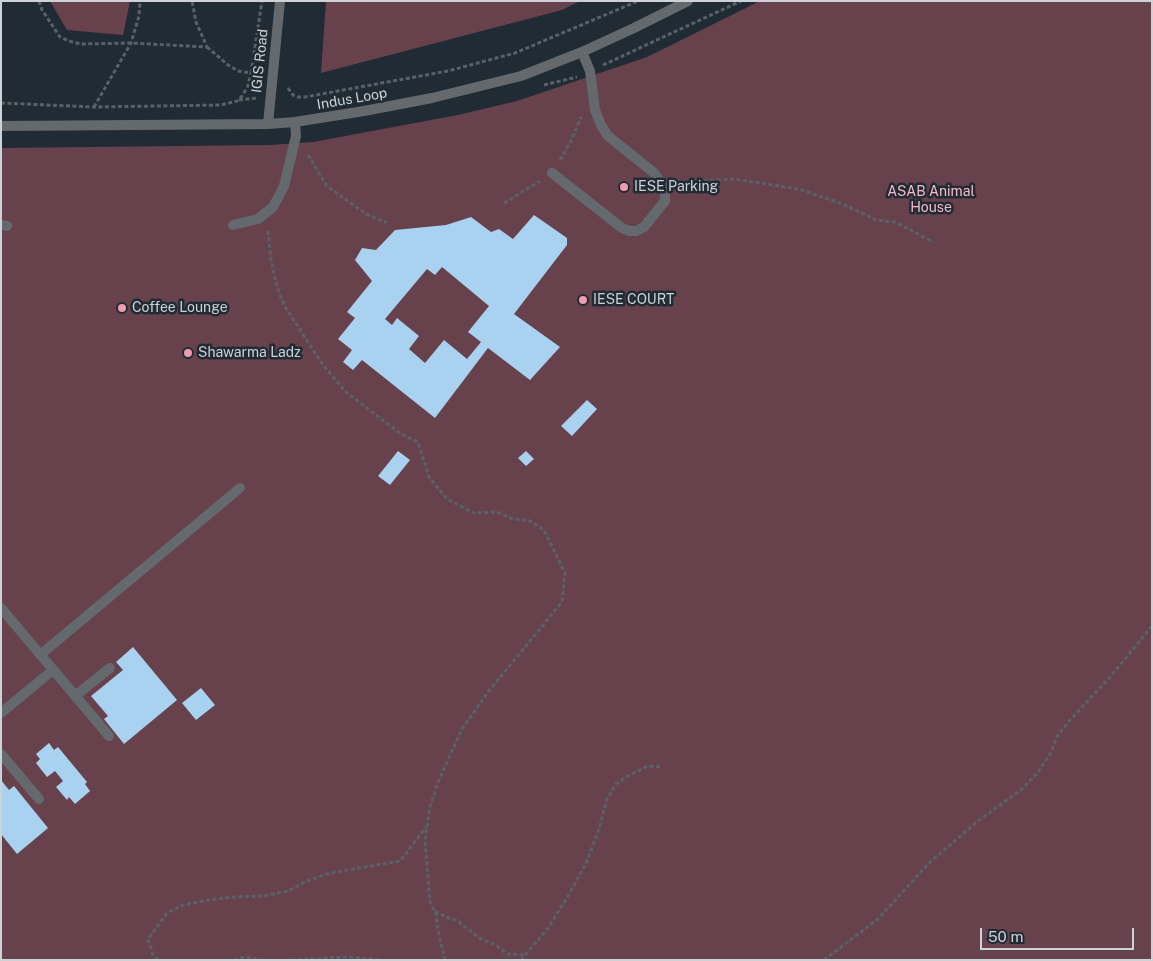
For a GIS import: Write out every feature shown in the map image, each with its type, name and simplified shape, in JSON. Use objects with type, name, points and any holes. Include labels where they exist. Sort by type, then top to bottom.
[{"type":"street","name":"IGIS Road","points":[[268,124],[280,1]]},
{"type":"street","name":"Indus Loop","points":[[1,126],[268,124],[295,122],[364,111],[441,96],[521,76],[582,52],[688,1]]},
{"type":"street","points":[[552,173],[622,228],[629,231],[636,231],[644,227],[665,201],[665,191],[662,183],[652,172],[608,136],[600,125],[595,110],[590,71],[582,52]]},
{"type":"street","points":[[233,225],[258,218],[273,207],[284,186],[296,136],[295,122]]},
{"type":"street","points":[[40,656],[240,488]]},
{"type":"street","points":[[1,608],[109,736]]},
{"type":"street","points":[[75,696],[110,668]]},
{"type":"street","points":[[1,712],[53,670]]},
{"type":"street","points":[[1,754],[39,799]]},
{"type":"path","points":[[39,1],[42,10],[60,37],[80,44],[131,43],[207,46]]},
{"type":"path","points":[[94,107],[131,43],[139,16],[140,1]]},
{"type":"path","points":[[192,1],[200,35],[207,46],[238,71],[251,72]]},
{"type":"path","points":[[1,103],[94,107],[221,105],[231,103],[242,96],[248,86],[262,1]]},
{"type":"path","points":[[288,81],[288,88],[293,95],[306,97],[448,71],[515,53],[638,1]]},
{"type":"path","points":[[504,203],[552,173],[570,143],[582,114]]},
{"type":"path","points":[[296,136],[327,186],[366,214],[386,223]]},
{"type":"path","points":[[662,183],[734,179],[799,190],[840,203],[876,220],[895,222],[932,242]]},
{"type":"path","points":[[266,213],[271,260],[284,305],[323,365],[346,392],[401,434],[418,442],[429,477],[447,499],[474,513],[497,512],[513,519],[530,521],[544,530],[565,573],[562,602],[488,692],[462,729],[438,782],[430,807],[425,841],[428,884],[430,902],[434,911],[445,960]]},
{"type":"path","points":[[824,960],[878,918],[929,863],[978,821],[1022,789],[1038,772],[1050,754],[1058,735],[1111,676],[1152,626]]},
{"type":"path","points":[[521,960],[553,921],[572,889],[587,861],[600,830],[607,799],[616,784],[648,766],[661,767]]},
{"type":"path","points":[[158,960],[153,955],[148,939],[167,912],[183,905],[203,901],[263,896],[288,891],[307,881],[330,873],[400,861],[427,826]]},
{"type":"path","points":[[434,911],[456,920],[481,939],[507,954],[524,955]]},
{"type":"path","points":[[234,960],[245,957],[261,960]]},
{"type":"path","points":[[291,960],[349,957],[380,960]]},
{"type":"green space","points":[[50,1],[130,1],[123,35],[67,30]]},
{"type":"green space","points":[[326,1],[580,1],[562,10],[321,73]]},
{"type":"green space","name":"ASAB Animal House","points":[[760,1],[1152,1],[1152,960],[1,960],[1,148],[270,145],[313,142],[458,115],[517,101],[647,57]]},
{"type":"building","points":[[534,215],[567,238],[567,245],[514,314],[560,347],[530,380],[488,348],[435,418],[362,360],[353,370],[343,362],[352,350],[338,339],[355,318],[347,312],[372,281],[355,260],[362,248],[376,250],[395,230],[446,225],[471,217],[491,232],[499,229],[513,239]],"holes":[[[442,267],[489,306],[468,332],[481,342],[467,359],[444,340],[425,363],[409,349],[419,336],[397,318],[392,325],[385,319],[427,269],[435,275]]]},
{"type":"building","points":[[587,400],[597,409],[572,436],[561,426]]},
{"type":"building","points":[[398,451],[410,460],[390,485],[378,476]]},
{"type":"building","points":[[526,451],[534,459],[526,466],[518,458]]},
{"type":"building","points":[[133,647],[177,700],[124,744],[104,719],[108,716],[91,696],[123,670],[116,662]]},
{"type":"building","points":[[201,688],[215,705],[196,720],[182,703]]},
{"type":"building","points":[[49,743],[54,750],[58,747],[87,782],[85,784],[90,791],[75,804],[69,797],[67,800],[56,787],[63,781],[55,771],[47,777],[36,763],[40,759],[36,754]]},
{"type":"building","points":[[1,780],[9,790],[14,786],[48,828],[17,854],[1,834]]},
{"type":"place","name":"IESE Parking","points":[[624,187]]},
{"type":"place","name":"IESE COURT","points":[[583,300]]},
{"type":"place","name":"Coffee Lounge","points":[[122,308]]},
{"type":"place","name":"Shawarma Ladz","points":[[188,353]]}]
